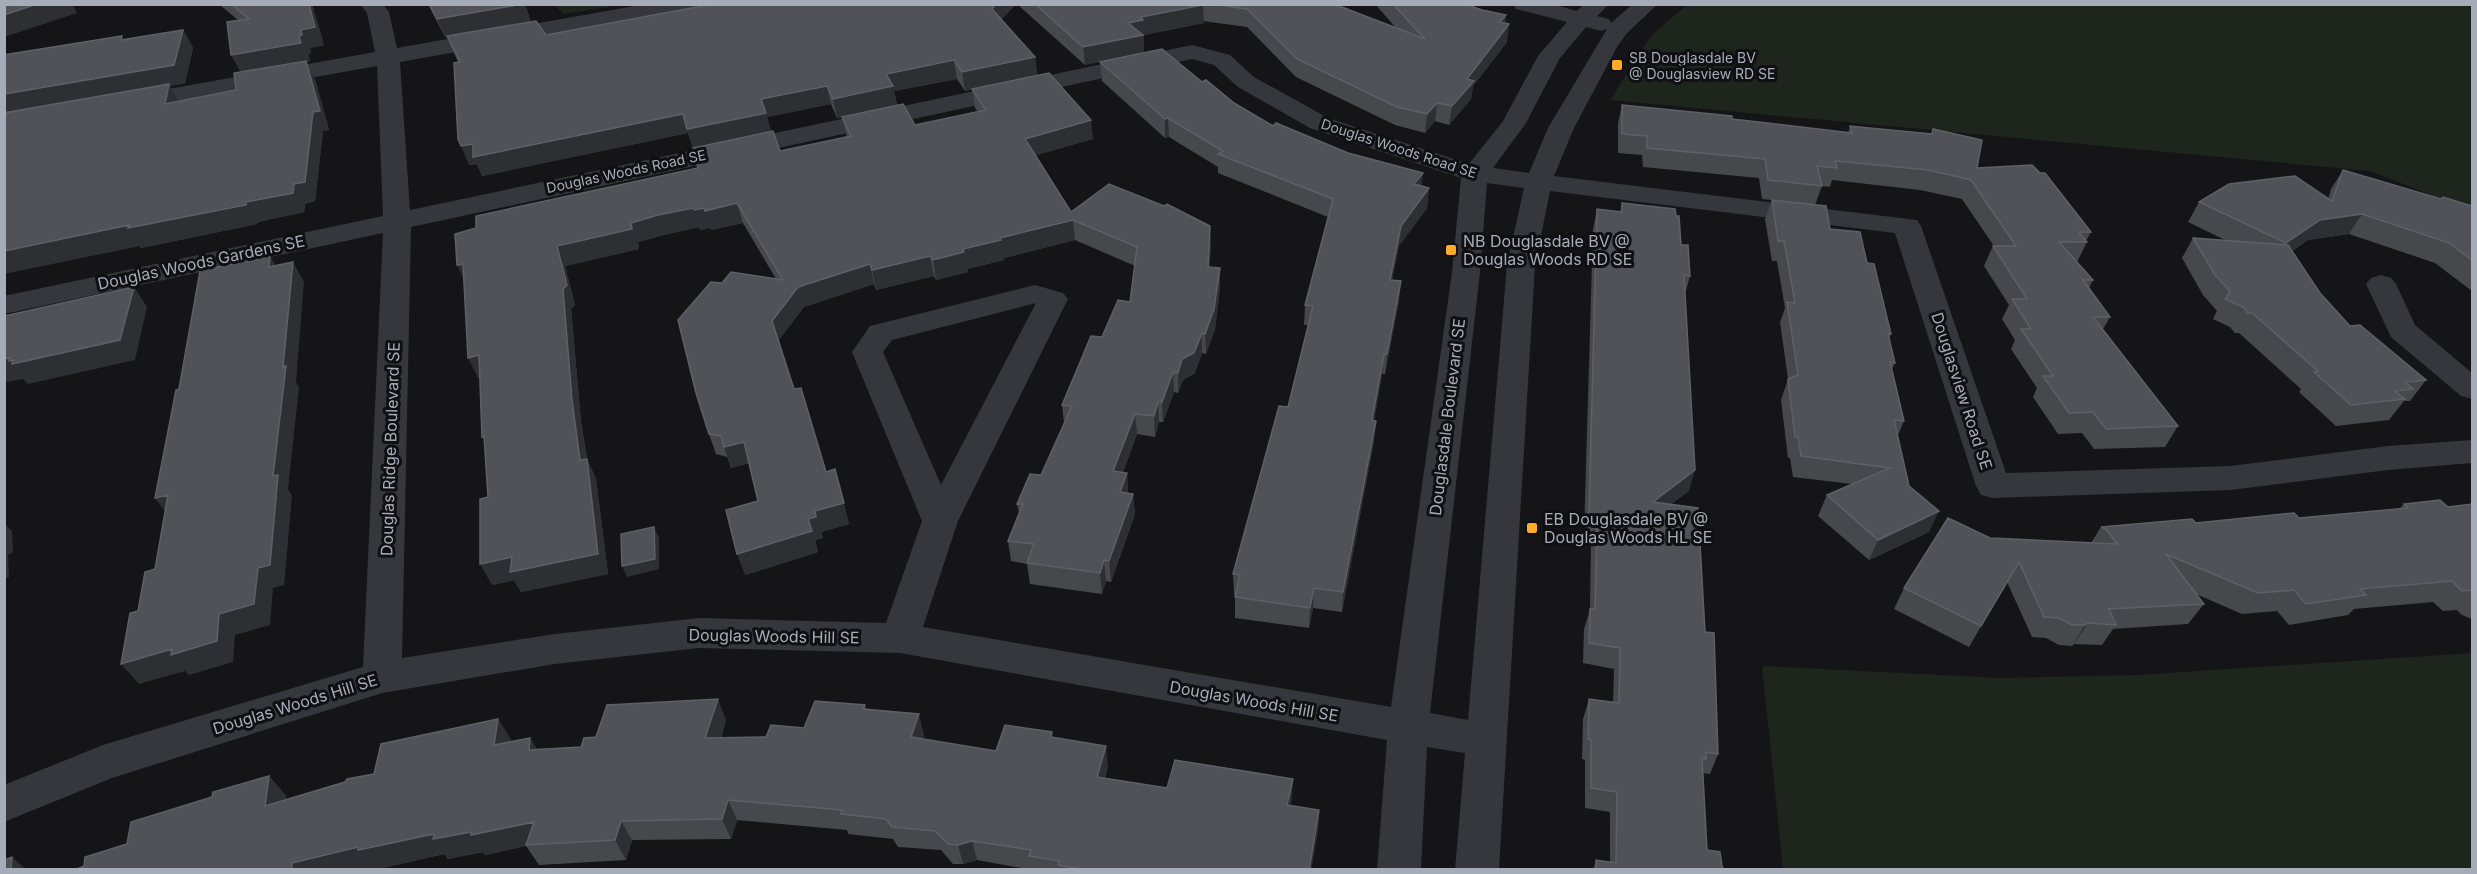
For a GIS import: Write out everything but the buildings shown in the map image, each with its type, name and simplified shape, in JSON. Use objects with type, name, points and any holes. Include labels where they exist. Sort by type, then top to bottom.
[{"type":"street","name":"Douglas Ridge Boulevard SE","points":[[371,4],[378,12],[388,58],[397,220],[382,677]]},
{"type":"street","points":[[109,106],[686,4]]},
{"type":"street","points":[[1524,4],[1600,17]]},
{"type":"street","points":[[1475,174],[1514,123],[1550,56],[1600,17],[1647,4]]},
{"type":"street","points":[[1477,870],[1521,265],[1538,183],[1566,118],[1606,47],[1600,17]]},
{"type":"street","name":"Douglas Woods Road SE","points":[[397,220],[1192,52],[1222,60],[1246,82],[1319,123],[1475,174],[1538,183]]},
{"type":"street","name":"Douglasdale Boulevard SE","points":[[1399,870],[1408,728],[1466,272],[1475,174]]},
{"type":"street","name":"Douglasview Road SE","points":[[1538,183],[1907,226],[1993,486],[2230,478],[2388,458],[2472,452]]},
{"type":"street","name":"Douglas Woods Gardens SE","points":[[4,305],[397,220]]},
{"type":"street","points":[[2381,284],[2402,330],[2472,389]]},
{"type":"street","points":[[900,638],[940,521],[1053,299],[1035,294],[881,333],[867,352],[940,521]]},
{"type":"street","name":"Douglas Woods Hill SE","points":[[4,804],[103,763],[382,677],[555,649],[699,633],[900,638],[1486,740]]},
{"type":"shaded area","points":[[555,5],[608,5],[608,7],[563,14]]},
{"type":"shaded area","points":[[1686,5],[2472,5],[2472,211],[2370,171],[1610,100],[1651,36]]},
{"type":"shaded area","points":[[2472,653],[2472,869],[1783,869],[1762,666],[2000,678],[2138,675]]},
{"type":"place","name":"SB Douglasdale BV @ Douglasview RD SE","points":[[1617,65]]},
{"type":"place","name":"NB Douglasdale BV @ Douglas Woods RD SE","points":[[1451,250]]},
{"type":"place","name":"EB Douglasdale BV @ Douglas Woods HL SE","points":[[1532,528]]}]
